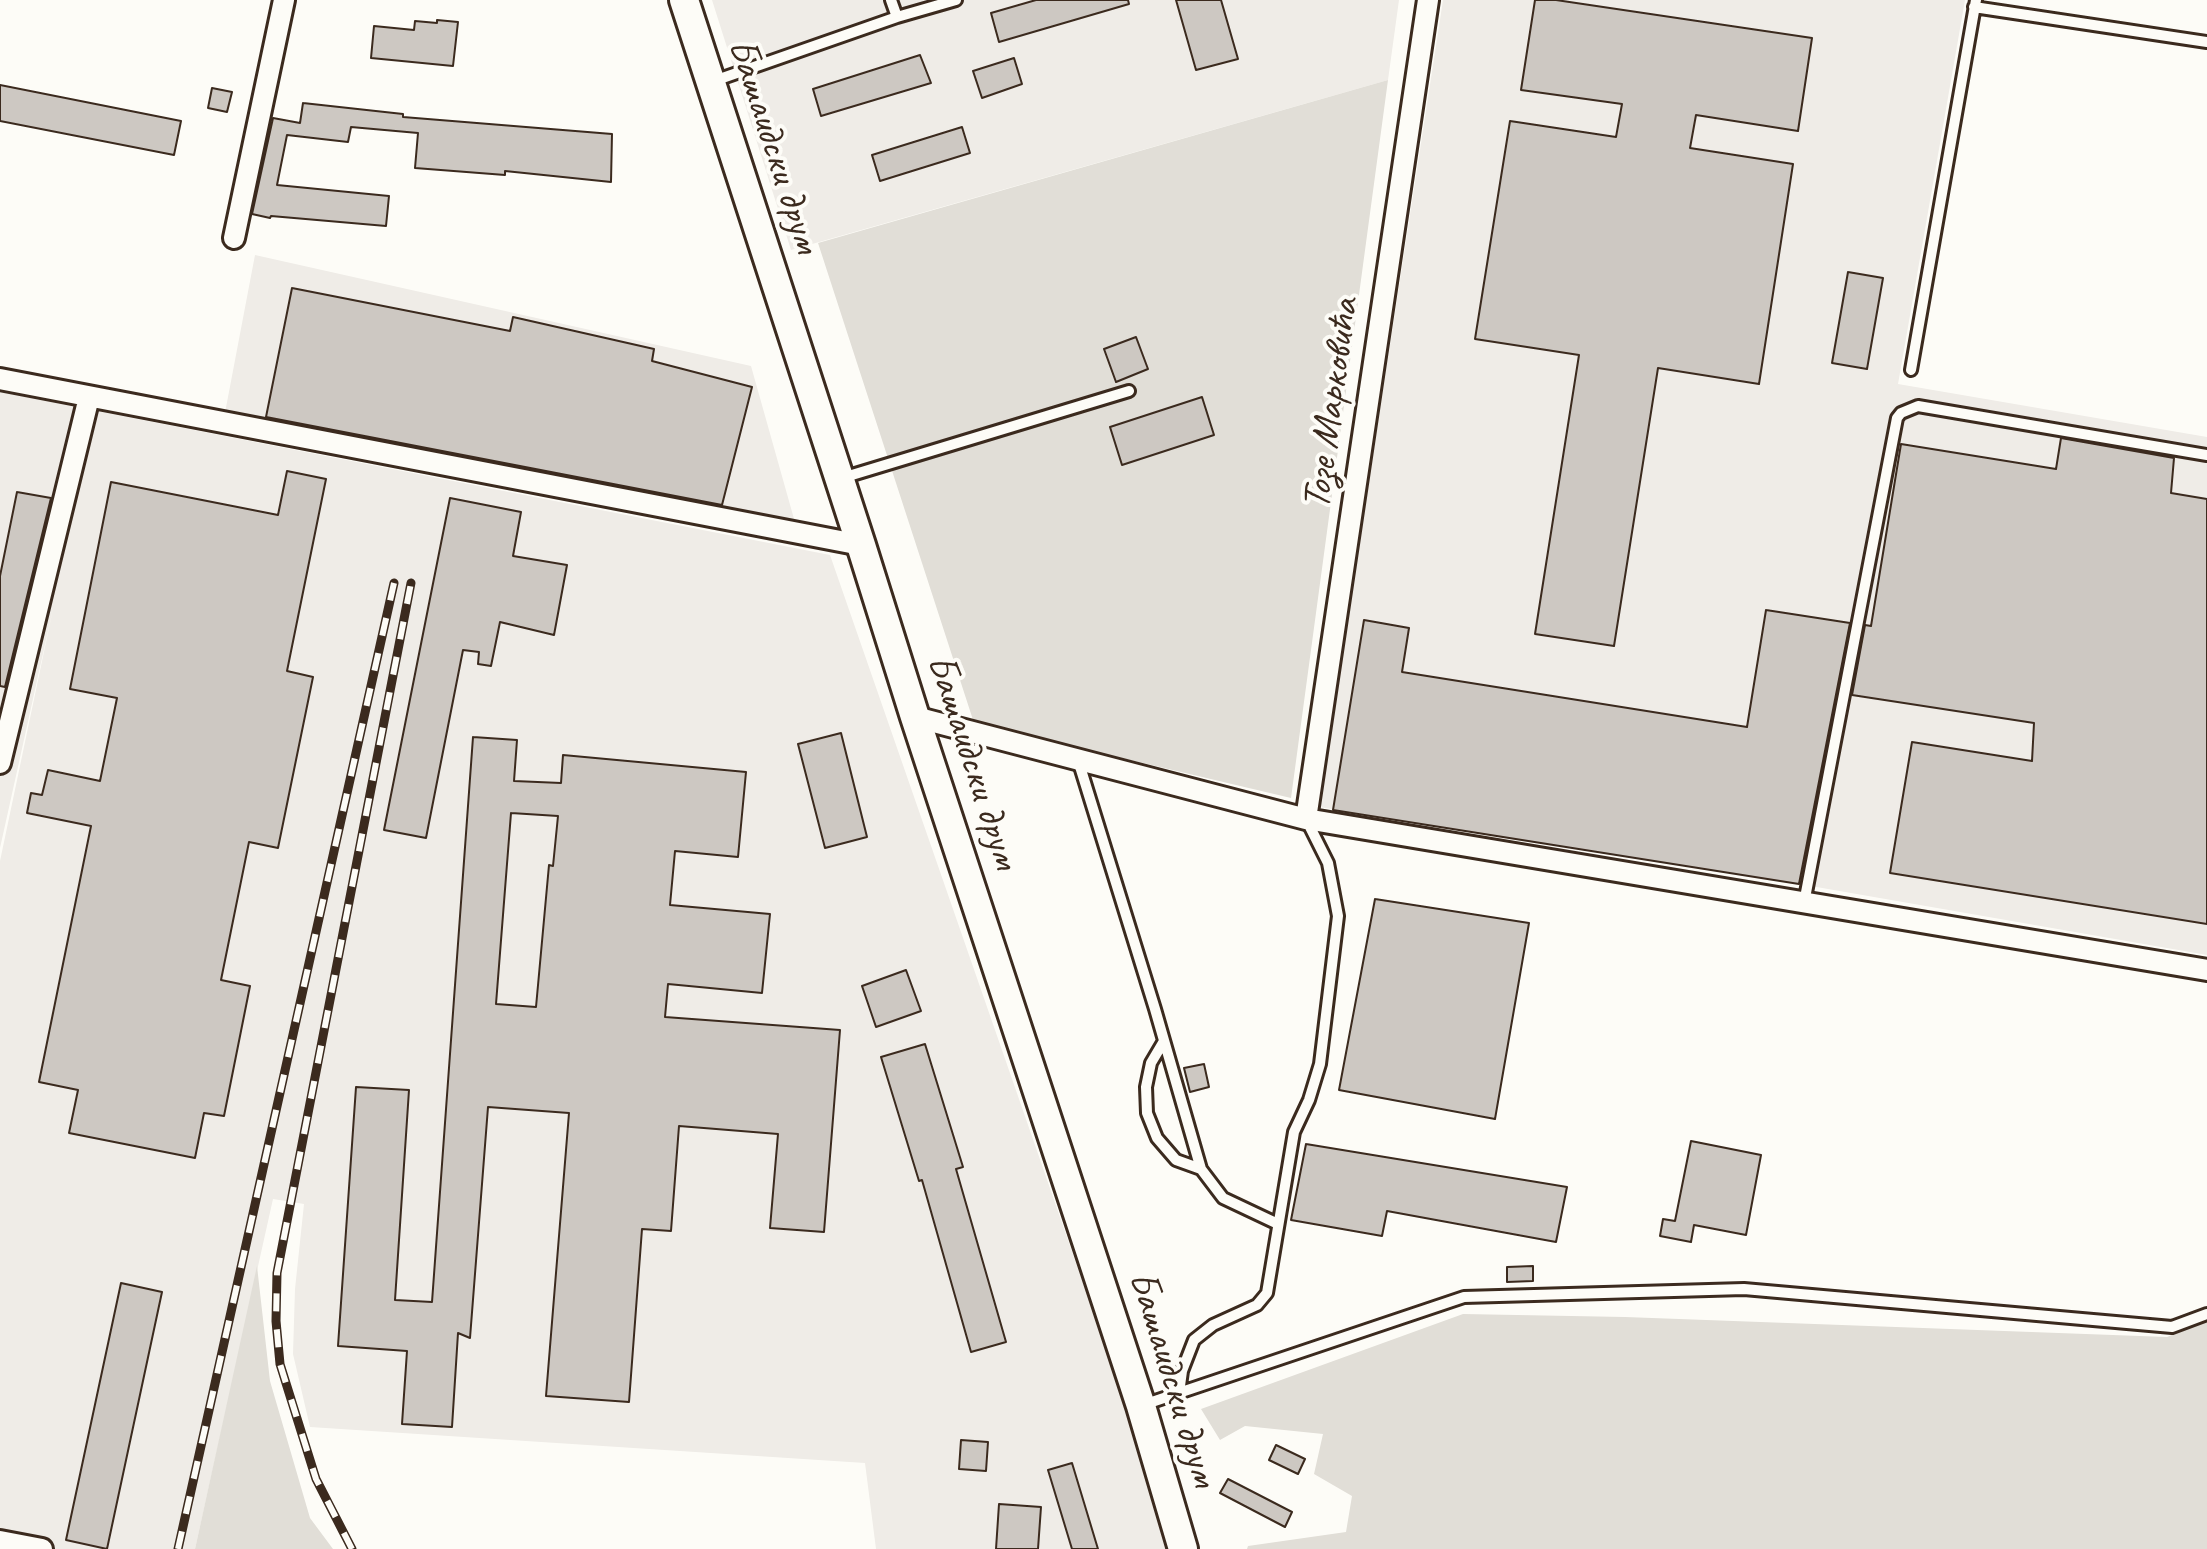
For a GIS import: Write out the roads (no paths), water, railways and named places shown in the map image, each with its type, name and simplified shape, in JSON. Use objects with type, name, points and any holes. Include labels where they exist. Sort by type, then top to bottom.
[{"type":"street","points":[[234,238],[284,0]]},
{"type":"street","name":"Башаидски друм","points":[[684,0],[1141,1406],[1183,1549]]},
{"type":"street","name":"Тозе Марковића","points":[[1306,819],[1428,0]]},
{"type":"street","points":[[0,379],[861,545]]},
{"type":"street","points":[[0,763],[89,397]]},
{"type":"street","points":[[915,717],[1306,819],[2207,970]]},
{"type":"street","points":[[0,1541],[42,1549]]},
{"type":"lane","points":[[891,0],[897,17]]},
{"type":"lane","points":[[709,83],[897,17],[956,0]]},
{"type":"lane","points":[[1911,370],[1975,4],[2207,42]]},
{"type":"lane","points":[[840,479],[1129,391]]},
{"type":"lane","points":[[1804,903],[1897,418],[1901,413],[1918,406],[2207,455]]},
{"type":"lane","points":[[1078,760],[1201,1169],[1223,1198],[1278,1224]]},
{"type":"lane","points":[[1179,1393],[1182,1371],[1194,1340],[1213,1325],[1257,1305],[1267,1293],[1294,1132],[1309,1100],[1320,1064],[1337,934],[1333,880],[1306,819]]},
{"type":"lane","points":[[1164,1041],[1151,1063],[1146,1087],[1147,1113],[1157,1138],[1176,1160],[1201,1169]]},
{"type":"lane","points":[[1141,1406],[1464,1297],[1744,1289],[2172,1327],[2207,1314]]},
{"type":"railway","points":[[178,1549],[394,583]]},
{"type":"railway","points":[[352,1549],[316,1479],[280,1364],[276,1321],[277,1273],[411,583]]}]
